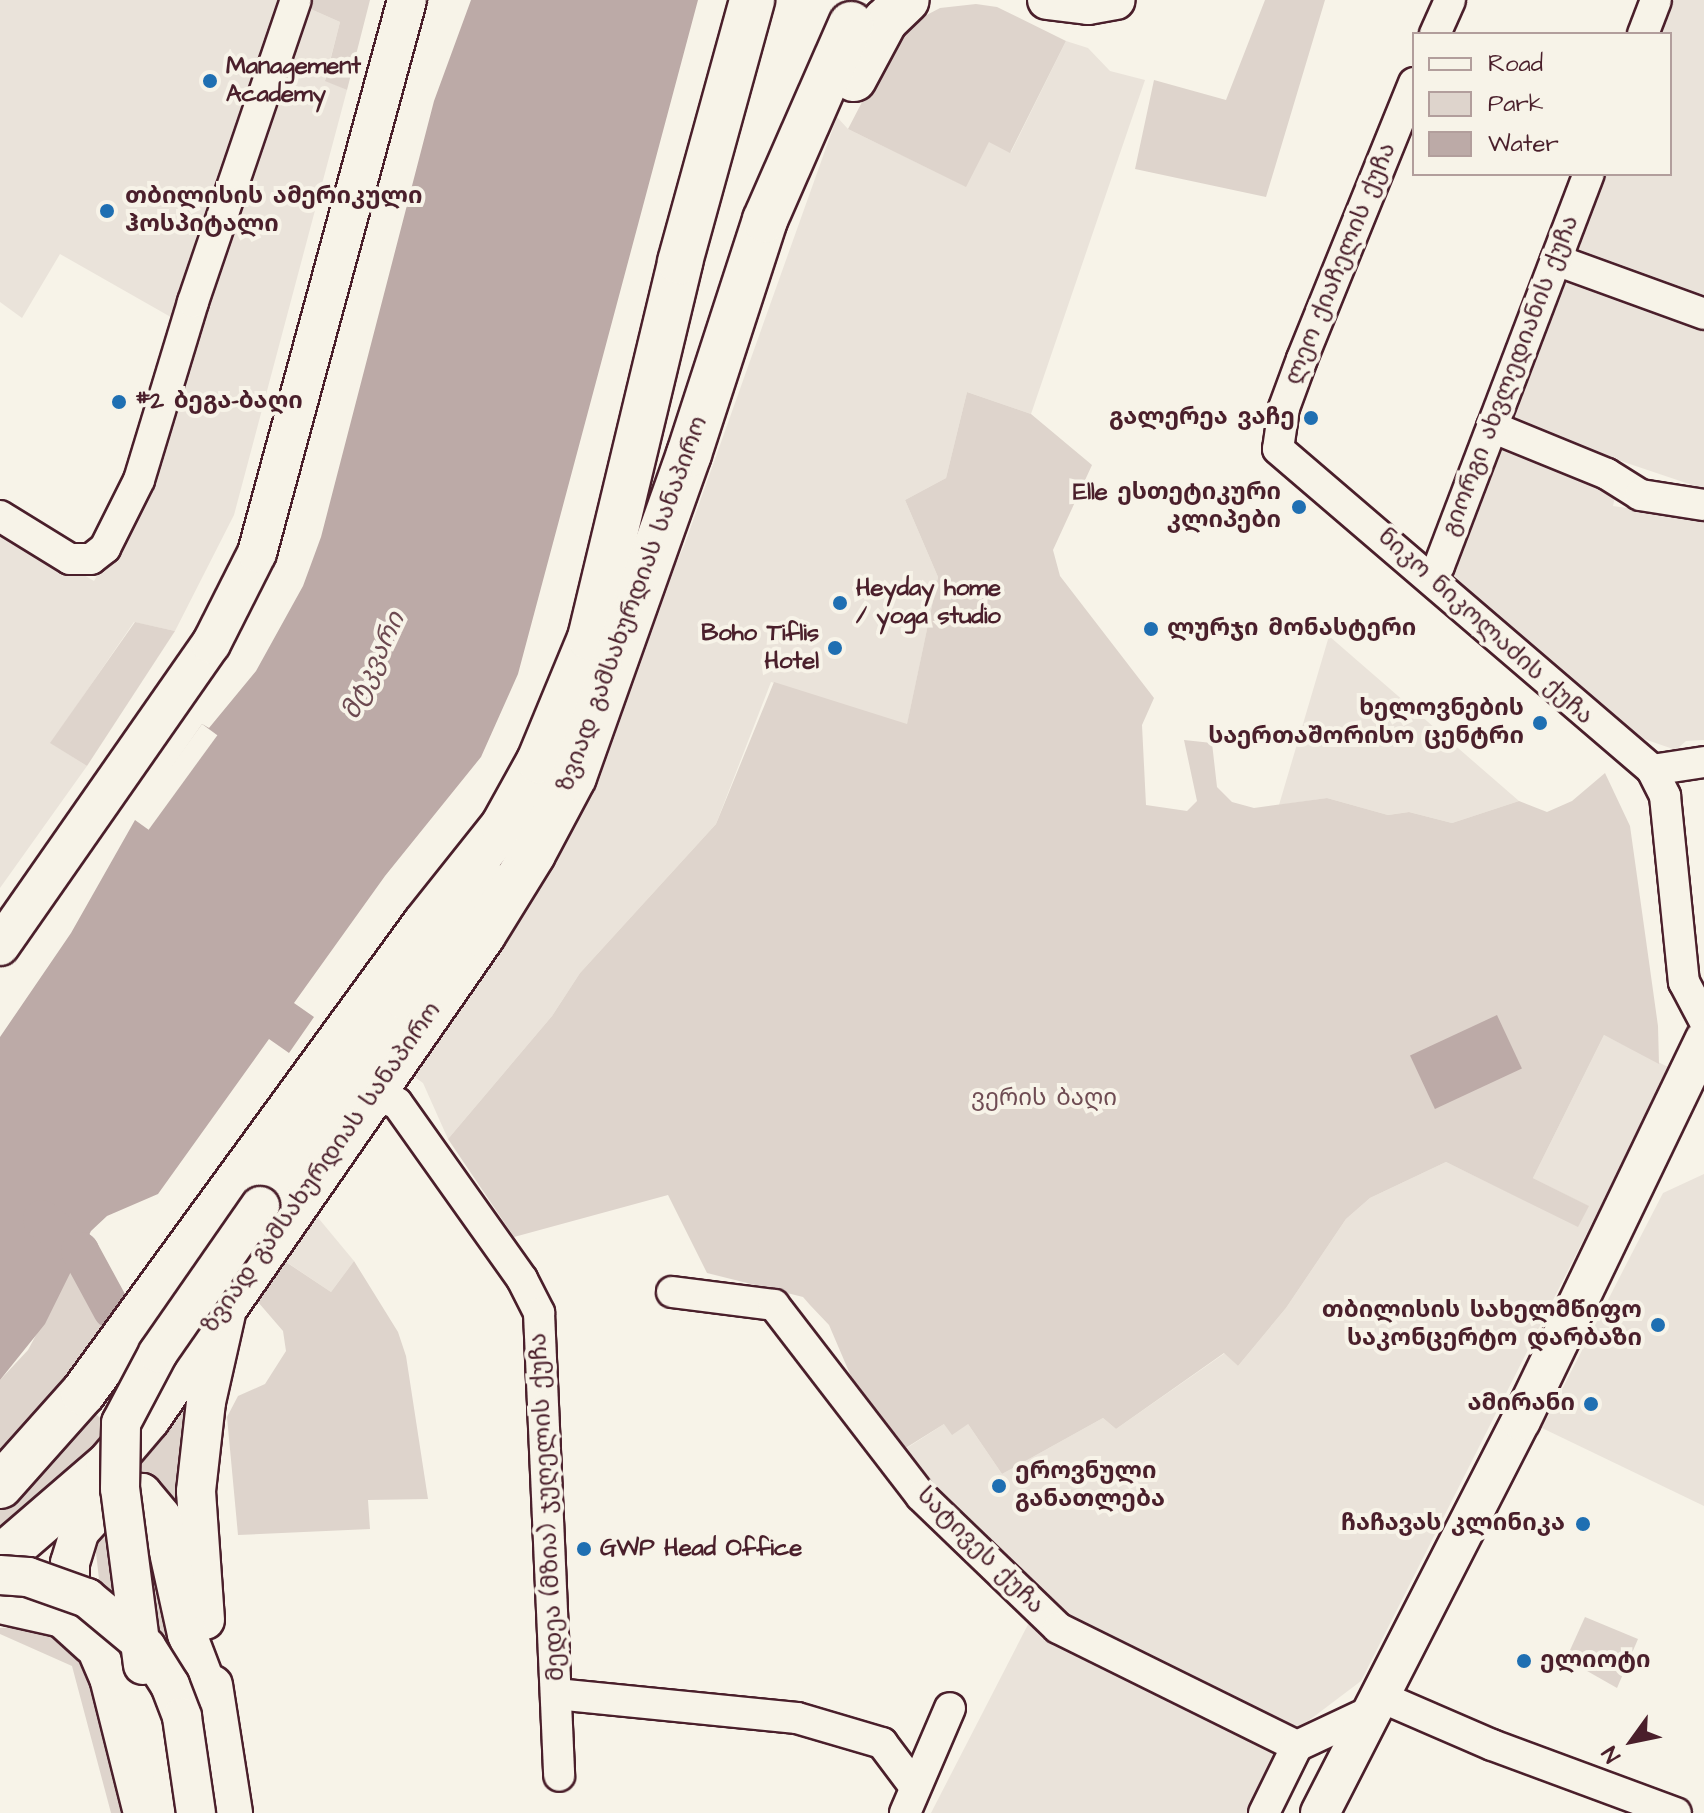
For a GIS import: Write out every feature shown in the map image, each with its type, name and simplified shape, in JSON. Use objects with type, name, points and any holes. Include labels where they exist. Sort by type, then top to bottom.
[{"type":"highway","name":"ზვიად გამსახურდიას სანაპირო","points":[[0,1486],[83,1393],[425,924],[503,826],[546,746],[590,638],[680,262],[752,0]]},
{"type":"highway","name":"ზვიად გამსახურდიას სანაპირო","points":[[0,1558],[109,1464],[228,1307],[283,1218],[495,917],[574,777],[642,653],[723,446],[871,9]]},
{"type":"highway","points":[[590,638],[641,516],[754,168],[871,9]]},
{"type":"main road","points":[[0,946],[211,644],[257,553],[407,0]]},
{"type":"main road","points":[[1047,0],[1106,1]]},
{"type":"main road","name":"ზვიად გამსახურდიას სანაპირო","points":[[163,1813],[119,1479],[121,1423],[158,1353],[430,965],[503,826]]},
{"type":"main road","points":[[1320,1813],[1378,1704],[1606,1249],[1704,1040]]},
{"type":"main road","points":[[228,1307],[206,1402],[196,1491],[216,1710],[233,1813]]},
{"type":"main road","points":[[143,1813],[109,1678],[70,1587],[73,1549],[98,1506],[135,1491],[148,1498],[161,1516],[187,1634],[216,1710]]},
{"type":"main road","points":[[0,1575],[28,1577],[87,1598],[146,1647],[170,1685],[182,1717],[196,1813]]},
{"type":"main road","points":[[0,1604],[62,1618],[96,1649]]},
{"type":"street","points":[[0,516],[70,559],[91,559],[105,548],[139,480],[193,302],[296,0]]},
{"type":"street","points":[[1436,32],[1450,0]]},
{"type":"street","points":[[1644,32],[1656,0]]},
{"type":"street","name":"ლეო ქიაჩელის ქუჩა","points":[[1278,449],[1284,408],[1302,359],[1412,88]]},
{"type":"street","name":"გიორგი ახვლედიანის ქუჩა","points":[[1429,575],[1439,566],[1588,176]]},
{"type":"street","points":[[1556,260],[1704,314]]},
{"type":"street","points":[[1492,427],[1607,474],[1640,495],[1704,505]]},
{"type":"street","name":"ნიკო ნიკოლაძის ქუჩა","points":[[1278,449],[1429,575],[1652,770]]},
{"type":"street","points":[[1704,762],[1652,770],[1665,796],[1684,982],[1704,1020]]},
{"type":"street","name":"მედეა (მზია) ჯუღელის ქუჩა","points":[[371,1095],[397,1103],[522,1279],[539,1313],[559,1776]]},
{"type":"street","name":"სატივეს ქუჩა","points":[[672,1292],[774,1305],[921,1496],[1058,1628],[1297,1746]]},
{"type":"street","name":"მედეა (მზია) ჯუღელის ქუჩა","points":[[556,1694],[797,1718],[882,1743],[910,1800]]},
{"type":"street","points":[[1264,1813],[1297,1746],[1378,1704],[1676,1813]]},
{"type":"street","name":"მედეა (მზია) ჯუღელის ქუჩა","points":[[910,1800],[950,1708]]},
{"type":"shaded area","points":[[0,0],[285,0],[176,320],[60,254],[22,318],[0,302]]},
{"type":"shaded area","points":[[1666,0],[1704,0],[1704,306],[1570,251],[1599,176],[1672,176],[1672,32],[1654,32]]},
{"type":"shaded area","points":[[306,7],[340,22],[325,80],[347,90],[234,515],[175,631],[134,622],[51,743],[87,766],[0,888],[0,526],[94,581],[147,491]]},
{"type":"shaded area","points":[[1066,41],[1088,48],[1110,71],[1145,80],[1031,414],[967,392],[946,478],[905,500],[938,577],[907,725],[771,682],[716,824],[580,973],[552,1016],[448,1139],[423,1083],[408,1072],[574,777],[684,546],[837,117],[848,129],[965,186],[989,141],[1011,152]]},
{"type":"shaded area","points":[[1558,276],[1704,321],[1704,489],[1594,452],[1579,455],[1504,417]]},
{"type":"shaded area","points":[[1493,443],[1617,487],[1613,506],[1704,519],[1704,740],[1686,741],[1676,750],[1618,730],[1446,579]]},
{"type":"shaded area","points":[[1329,636],[1519,801],[1452,823],[1409,812],[1388,815],[1327,798],[1279,805]]},
{"type":"shaded area","points":[[1604,1035],[1670,1068],[1361,1681],[1287,1737],[1248,1813],[931,1813],[1038,1605],[896,1455],[944,1424],[968,1424],[1002,1474],[1103,1418],[1116,1429],[1225,1353],[1238,1366],[1286,1308],[1346,1219],[1370,1198],[1446,1162],[1578,1226],[1588,1206],[1533,1178]]},
{"type":"shaded area","name":"თბილისის სახელმწიფო საკონცერტო დარბაზი","points":[[1704,1174],[1704,1506],[1542,1428],[1663,1193]]},
{"type":"shaded area","points":[[310,1208],[354,1261],[331,1292],[276,1255]]},
{"type":"green space","points":[[308,0],[370,0],[347,90],[325,81],[340,22],[306,7]]},
{"type":"green space","points":[[1265,0],[1325,0],[1266,197],[1135,169],[1154,80],[1226,100]]},
{"type":"green space","points":[[976,4],[997,7],[1066,41],[1010,153],[989,142],[966,187],[848,129],[900,29],[940,8]]},
{"type":"green space","name":"ვერის ბაღი","points":[[967,392],[1031,414],[1092,465],[1053,550],[1060,576],[1154,698],[1142,725],[1146,805],[1187,811],[1197,801],[1184,740],[1212,743],[1217,787],[1232,802],[1254,808],[1327,798],[1388,815],[1409,812],[1452,823],[1519,801],[1547,812],[1572,801],[1605,773],[1630,826],[1658,1026],[1659,1064],[1604,1035],[1533,1178],[1589,1206],[1578,1227],[1446,1162],[1370,1198],[1346,1219],[1286,1308],[1238,1366],[1224,1353],[1116,1429],[1103,1418],[1002,1474],[968,1424],[952,1435],[944,1424],[896,1454],[856,1388],[829,1325],[803,1297],[707,1273],[668,1195],[514,1237],[448,1139],[552,1016],[580,973],[716,824],[774,682],[907,724],[938,577],[905,500],[946,478]]},
{"type":"green space","points":[[135,622],[175,631],[87,766],[50,743]]},
{"type":"green space","points":[[354,1261],[398,1332],[406,1356],[428,1499],[368,1500],[370,1529],[238,1535],[227,1417],[238,1396],[265,1384],[286,1351],[283,1331],[258,1302],[286,1262],[331,1292]]},
{"type":"green space","points":[[73,1266],[82,1272],[109,1329],[0,1456],[0,1380],[28,1350]]},
{"type":"green space","points":[[166,1402],[186,1412],[189,1550],[128,1480]]},
{"type":"green space","points":[[92,1410],[106,1424],[99,1448],[0,1540],[0,1507]]},
{"type":"green space","points":[[140,1509],[187,1699],[138,1736],[100,1588],[94,1535]]},
{"type":"green space","points":[[1585,1617],[1638,1639],[1617,1688],[1566,1659]]},
{"type":"green space","points":[[42,1627],[69,1642],[95,1677],[113,1741],[122,1813],[111,1813],[72,1666],[0,1634],[0,1628]]},
{"type":"water","name":"მტკვარი","points":[[471,0],[698,0],[518,674],[481,757],[385,876],[294,1003],[314,1017],[289,1053],[269,1039],[158,1194],[107,1216],[91,1231],[45,1324],[0,1380],[0,1037],[71,933],[135,820],[202,724],[209,728],[256,671],[303,586],[321,537],[434,101]]},
{"type":"water","points":[[1497,1015],[1522,1068],[1435,1109],[1410,1056]]},
{"type":"pier","points":[[202,724],[217,735],[149,830],[133,819]]},
{"type":"waterway","points":[[42,1219],[80,1251],[112,1310]]},
{"type":"place","name":"Management Academy","points":[[210,81]]},
{"type":"place","name":"თბილისის ამერიკული ჰოსპიტალი","points":[[107,211]]},
{"type":"place","name":"#2 ბეგა-ბაღი","points":[[119,402]]},
{"type":"place","name":"გალერეა ვაჩე","points":[[1311,418]]},
{"type":"place","name":"Elle ესთეტიკური კლიპები","points":[[1299,507]]},
{"type":"place","name":"Heyday home / yoga studio","points":[[840,603]]},
{"type":"place","name":"ლურჯი მონასტერი","points":[[1151,629]]},
{"type":"place","name":"Boho Tiflis Hotel","points":[[835,648]]},
{"type":"place","name":"ხელოვნების საერთაშორისო ცენტრი","points":[[1540,723]]},
{"type":"place","name":"თბილისის სახელმწიფო საკონცერტო დარბაზი","points":[[1658,1325]]},
{"type":"place","name":"ამირანი","points":[[1591,1404]]},
{"type":"place","name":"ეროვნული განათლება","points":[[999,1486]]},
{"type":"place","name":"ჩაჩავას კლინიკა","points":[[1583,1524]]},
{"type":"place","name":"GWP Head Office","points":[[584,1549]]},
{"type":"place","name":"ელიოტი","points":[[1524,1661]]}]
